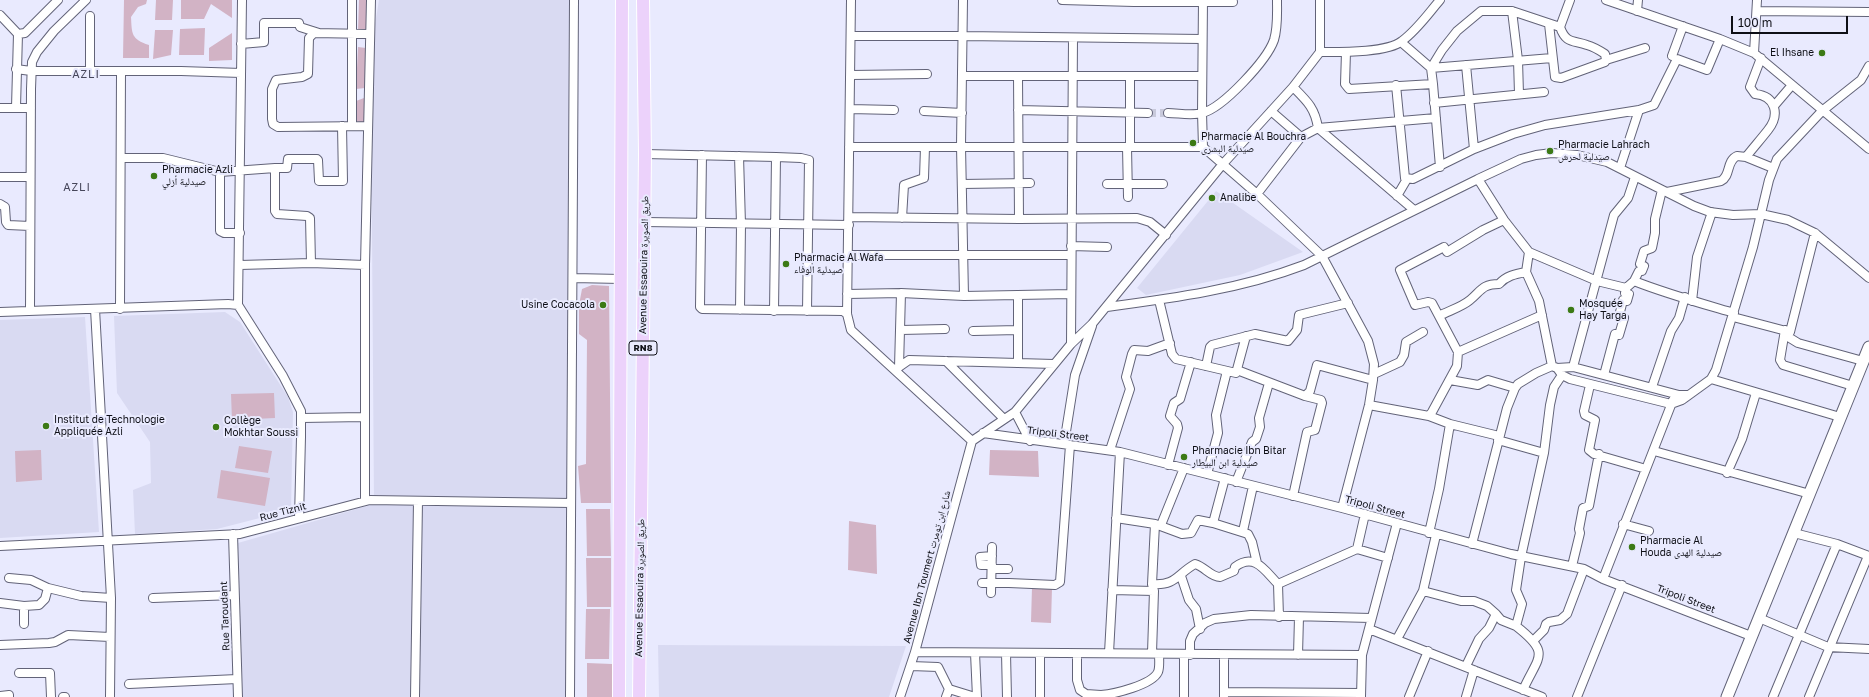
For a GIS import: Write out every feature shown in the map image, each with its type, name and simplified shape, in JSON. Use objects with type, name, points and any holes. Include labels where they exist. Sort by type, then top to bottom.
[{"type":"main road","name":"Avenue Essaouira طريق الصويرة","points":[[619,697],[622,0]]},
{"type":"main road","name":"Avenue Essaouira طريق الصويرة","points":[[639,697],[645,222],[643,0]]},
{"type":"main road","points":[[1727,697],[1869,348]]},
{"type":"street","points":[[18,34],[25,33],[58,0]]},
{"type":"street","points":[[30,310],[32,62],[44,43],[86,0]]},
{"type":"street","points":[[242,0],[239,169],[240,265],[238,305],[283,376],[298,404],[302,418],[299,518]]},
{"type":"street","points":[[352,0],[352,126]]},
{"type":"street","points":[[365,501],[365,266],[372,0]]},
{"type":"street","points":[[570,697],[574,0]]},
{"type":"street","points":[[851,0],[847,294],[847,314],[851,330],[898,369],[972,441],[1015,412],[1071,344],[1107,307],[1222,166],[1293,86],[1320,52],[1320,0]]},
{"type":"street","points":[[963,0],[961,146],[964,296]]},
{"type":"street","points":[[1062,0],[1233,2]]},
{"type":"street","points":[[1168,113],[1202,113],[1216,106],[1231,94],[1269,50],[1277,30],[1277,0]]},
{"type":"street","points":[[1320,52],[1346,52],[1383,48],[1401,42],[1440,0]]},
{"type":"street","points":[[1570,0],[1560,27],[1562,34],[1568,40],[1595,48],[1605,54],[1606,60]]},
{"type":"street","points":[[1606,0],[1720,38],[1758,55],[1822,111],[1869,149]]},
{"type":"street","points":[[1637,11],[1638,0]]},
{"type":"street","points":[[1757,0],[1758,55],[1750,87],[1755,94],[1768,97],[1774,106]]},
{"type":"street","points":[[1203,1],[1203,147],[1222,166],[1257,194],[1322,256],[1368,341],[1372,354],[1374,377],[1370,405],[1342,508]]},
{"type":"street","points":[[1440,167],[1431,68],[1452,37],[1481,11],[1512,10],[1560,27]]},
{"type":"street","points":[[1512,10],[1518,60],[1519,94]]},
{"type":"street","points":[[1756,11],[1869,12]]},
{"type":"street","points":[[0,15],[18,34],[16,107]]},
{"type":"street","points":[[90,16],[90,71]]},
{"type":"street","points":[[241,44],[264,42],[264,23],[299,23],[300,27],[320,33]]},
{"type":"street","points":[[1549,24],[1554,74],[1557,78],[1605,62],[1606,60],[1646,48]]},
{"type":"street","points":[[1672,56],[1683,26]]},
{"type":"street","points":[[368,126],[281,127],[275,126],[272,119],[273,83],[281,78],[305,77],[308,74],[309,38],[314,33],[370,34]]},
{"type":"street","points":[[850,36],[1202,39]]},
{"type":"street","points":[[1071,344],[1073,112],[1072,38]]},
{"type":"street","points":[[1406,179],[1420,177],[1474,149],[1524,130],[1639,110],[1654,105],[1658,100],[1677,59],[1708,70],[1720,38]]},
{"type":"street","points":[[1401,42],[1431,68],[1552,58]]},
{"type":"street","points":[[1346,52],[1345,84],[1348,89],[1433,84]]},
{"type":"street","points":[[1466,65],[1474,149]]},
{"type":"street","points":[[1557,370],[1590,385],[1671,404],[1688,395],[1711,379],[1721,358],[1734,315],[1773,168],[1784,151],[1822,111],[1860,80],[1869,66]]},
{"type":"street","points":[[16,69],[31,71],[241,73]]},
{"type":"street","points":[[120,309],[121,71]]},
{"type":"street","points":[[850,75],[927,74]]},
{"type":"street","points":[[962,76],[1202,76]]},
{"type":"street","points":[[1018,76],[1019,219]]},
{"type":"street","points":[[1128,197],[1131,114],[1130,76]]},
{"type":"street","points":[[1746,156],[1769,130],[1772,122],[1774,106],[1792,85]]},
{"type":"street","points":[[1293,86],[1315,112],[1318,128],[1414,210]]},
{"type":"street","points":[[1396,86],[1406,179],[1397,196]]},
{"type":"street","points":[[1434,103],[1544,92]]},
{"type":"street","points":[[0,108],[31,108]]},
{"type":"street","points":[[850,109],[894,110]]},
{"type":"street","points":[[1018,110],[1148,114]]},
{"type":"street","points":[[1620,168],[1639,110]]},
{"type":"street","points":[[924,111],[962,113]]},
{"type":"street","points":[[1271,111],[1301,136]]},
{"type":"street","points":[[1257,194],[1301,136],[1318,128],[1436,118]]},
{"type":"street","points":[[121,158],[170,159],[220,172],[239,169],[287,168],[288,159],[317,158],[319,181],[343,181],[342,126]]},
{"type":"street","points":[[848,147],[1203,147]]},
{"type":"street","points":[[902,218],[904,185],[906,182],[924,178],[925,147]]},
{"type":"street","points":[[1107,307],[1159,300],[1257,281],[1304,265],[1478,178],[1521,159],[1552,153],[1577,155],[1607,162],[1694,206],[1712,212],[1733,216],[1761,214],[1788,220],[1815,233],[1869,278]]},
{"type":"street","points":[[645,154],[776,157],[801,158],[809,160],[807,311]]},
{"type":"street","points":[[702,155],[698,305],[702,309],[843,311],[847,314]]},
{"type":"street","points":[[739,156],[741,224],[740,310]]},
{"type":"street","points":[[1665,191],[1721,181],[1727,176],[1733,157],[1737,156],[1746,156],[1773,168]]},
{"type":"street","points":[[774,311],[776,157]]},
{"type":"street","points":[[275,168],[275,211],[277,214],[307,216],[310,218],[311,263]]},
{"type":"street","points":[[220,172],[220,231],[224,233],[240,233]]},
{"type":"street","points":[[0,177],[30,178]]},
{"type":"street","points":[[1573,368],[1614,215],[1628,198],[1635,177]]},
{"type":"street","points":[[1478,178],[1504,220],[1529,252],[1597,281],[1626,288]]},
{"type":"street","points":[[962,184],[1030,183]]},
{"type":"street","points":[[1107,184],[1162,184]]},
{"type":"street","points":[[1604,375],[1615,334],[1619,335],[1624,318],[1619,316],[1623,300],[1627,301],[1629,294],[1625,293],[1626,288],[1634,281],[1639,271],[1642,271],[1644,266],[1640,264],[1644,251],[1652,248],[1655,233],[1654,219],[1665,191]]},
{"type":"street","points":[[0,204],[5,207],[6,222],[8,225],[30,226]]},
{"type":"street","points":[[1652,387],[1671,331],[1689,299],[1697,257],[1712,212]]},
{"type":"street","points":[[645,222],[808,225],[902,218],[1141,218],[1150,222],[1166,235]]},
{"type":"street","points":[[1429,416],[1457,366],[1458,352],[1430,303],[1415,305],[1400,270],[1444,246],[1447,252],[1504,220]]},
{"type":"street","points":[[1785,332],[1790,332],[1815,233]]},
{"type":"street","points":[[848,255],[962,255],[1107,247]]},
{"type":"street","points":[[1516,626],[1522,604],[1516,590],[1521,557],[1544,453],[1550,405],[1557,370],[1539,301],[1526,272],[1529,252]]},
{"type":"street","points":[[240,265],[311,263],[365,266]]},
{"type":"street","points":[[1438,316],[1471,300],[1474,294],[1485,286],[1499,284],[1514,274],[1526,272]]},
{"type":"street","points":[[573,278],[621,279]]},
{"type":"street","points":[[1634,281],[1662,292],[1689,299],[1785,332],[1798,343],[1864,361]]},
{"type":"street","points":[[847,294],[901,293],[964,296],[1071,294]]},
{"type":"street","points":[[898,369],[901,330],[901,293]]},
{"type":"street","points":[[1018,295],[1018,362]]},
{"type":"street","points":[[1159,300],[1173,357],[1236,373],[1246,336]]},
{"type":"street","points":[[1206,366],[1211,346],[1257,334],[1288,341],[1297,330],[1299,315],[1348,303]]},
{"type":"street","points":[[0,312],[30,310],[120,309],[228,304],[238,305]]},
{"type":"street","points":[[94,309],[111,598],[110,697]]},
{"type":"street","points":[[1458,352],[1542,315]]},
{"type":"street","points":[[982,583],[1055,585],[1060,582],[1067,444],[1076,375],[1092,324]]},
{"type":"street","points":[[901,330],[945,329]]},
{"type":"street","points":[[974,331],[1018,330]]},
{"type":"street","points":[[1306,396],[1310,391],[1317,365],[1374,377],[1400,362],[1404,355],[1406,342],[1423,332]]},
{"type":"street","points":[[1785,332],[1780,360],[1784,365],[1853,386]]},
{"type":"street","points":[[1110,450],[1130,389],[1126,377],[1134,350],[1148,351],[1170,343]]},
{"type":"street","points":[[898,369],[909,360],[1054,364]]},
{"type":"street","points":[[946,361],[1004,419]]},
{"type":"street","points":[[1168,465],[1178,428],[1177,424],[1170,416],[1174,402],[1180,399],[1191,362]]},
{"type":"street","points":[[1472,544],[1498,438],[1514,388],[1525,379],[1557,370],[1573,368],[1674,393],[1688,395]]},
{"type":"street","points":[[1237,370],[1269,383],[1321,400],[1322,403],[1315,430],[1307,432],[1293,496]]},
{"type":"street","points":[[1207,474],[1218,429],[1216,416],[1227,371]]},
{"type":"street","points":[[1711,379],[1840,417]]},
{"type":"street","points":[[1450,380],[1478,385],[1488,380],[1514,388]]},
{"type":"street","points":[[1236,482],[1252,442],[1256,439],[1260,427],[1259,418],[1269,383]]},
{"type":"street","points":[[1637,396],[1641,384]]},
{"type":"street","points":[[1590,385],[1584,411],[1585,415],[1595,420],[1595,429],[1589,450],[1594,454],[1599,454],[1646,469]]},
{"type":"street","points":[[1603,579],[1623,524],[1654,451],[1674,393]]},
{"type":"street","points":[[1728,473],[1742,439],[1756,393]]},
{"type":"street","points":[[1370,405],[1429,416],[1544,453]]},
{"type":"street","points":[[1015,412],[1030,441]]},
{"type":"street","points":[[302,418],[364,417]]},
{"type":"street","points":[[1397,640],[1423,591],[1450,424]]},
{"type":"street","name":"Tripoli Street","points":[[983,433],[1030,441],[1067,444],[1120,452],[1365,514],[1433,534],[1521,557],[1584,569],[1603,579],[1752,636]]},
{"type":"street","name":"Avenue Ibn Toumert شارع ابن تومرت","points":[[900,697],[915,652],[972,441]]},
{"type":"street","points":[[1654,451],[1728,473],[1810,494]]},
{"type":"street","points":[[1109,653],[1120,452]]},
{"type":"street","points":[[1572,566],[1580,533],[1579,529],[1583,508],[1589,506],[1599,454]]},
{"type":"street","points":[[1077,654],[1077,680],[1080,690],[1086,694],[1101,696],[1131,688],[1154,677],[1159,671],[1155,654],[1153,587],[1158,525],[1184,468]]},
{"type":"street","points":[[1213,523],[1225,478]]},
{"type":"street","points":[[1243,532],[1253,486]]},
{"type":"street","name":"Rue Tiznit","points":[[0,546],[233,534],[365,501],[571,503]]},
{"type":"street","points":[[416,697],[418,501]]},
{"type":"street","points":[[1357,549],[1365,514]]},
{"type":"street","points":[[1116,518],[1158,525],[1182,534],[1189,534],[1192,532],[1196,522],[1200,519],[1243,532],[1250,537],[1257,563],[1278,584],[1279,617]]},
{"type":"street","points":[[1224,655],[1224,694],[1361,695],[1362,655],[1397,523]]},
{"type":"street","points":[[1623,524],[1649,531]]},
{"type":"street","points":[[1794,533],[1837,544],[1869,556],[1828,647],[1809,697]]},
{"type":"street","name":"Rue Taroudant","points":[[233,534],[238,697]]},
{"type":"street","points":[[1773,697],[1837,544]]},
{"type":"street","points":[[991,593],[992,547]]},
{"type":"street","points":[[1278,584],[1357,549],[1388,558]]},
{"type":"street","points":[[1112,590],[1164,585],[1176,580],[1181,576],[1184,570],[1195,564],[1206,568],[1217,578],[1234,571],[1235,567],[1242,562],[1249,561],[1257,563]]},
{"type":"street","points":[[992,567],[1008,569]]},
{"type":"street","points":[[1534,640],[1544,630],[1546,624],[1560,620],[1567,614],[1584,569]]},
{"type":"street","points":[[1181,576],[1189,600],[1196,609],[1200,629]]},
{"type":"street","points":[[9,578],[25,578],[48,588],[81,596],[111,598]]},
{"type":"street","points":[[1577,697],[1622,585]]},
{"type":"street","points":[[0,603],[35,606],[42,603],[48,588]]},
{"type":"street","points":[[1423,591],[1461,601],[1474,601],[1487,606],[1501,620],[1516,626],[1534,640],[1540,657],[1538,664],[1532,671],[1523,690]]},
{"type":"street","points":[[153,598],[234,595]]},
{"type":"street","points":[[24,606],[24,624]]},
{"type":"street","points":[[1466,666],[1479,640],[1489,628],[1496,614]]},
{"type":"street","points":[[1184,697],[1187,655],[1192,637],[1205,623],[1214,619],[1250,615],[1279,617],[1371,618]]},
{"type":"street","points":[[1298,655],[1299,617]]},
{"type":"street","points":[[1759,618],[1828,647],[1869,649]]},
{"type":"street","points":[[1369,629],[1542,697]]},
{"type":"street","points":[[0,645],[55,642],[68,635],[110,637]]},
{"type":"street","points":[[1409,697],[1428,651]]},
{"type":"street","points":[[915,652],[1362,655]]},
{"type":"street","points":[[911,666],[938,667],[949,689],[976,697],[975,653]]},
{"type":"street","points":[[1006,653],[1007,697]]},
{"type":"street","points":[[1040,654],[1040,697]]},
{"type":"street","points":[[1466,697],[1474,670]]},
{"type":"street","points":[[19,672],[50,673],[51,697]]},
{"type":"street","points":[[129,684],[237,679]]},
{"type":"street","points":[[946,697],[949,689]]},
{"type":"street","points":[[0,696],[9,695],[9,697]]},
{"type":"shaded area","points":[[124,0],[147,0],[146,4],[138,7],[131,17],[132,32],[136,38],[149,45],[149,58],[123,58]]},
{"type":"shaded area","points":[[156,0],[173,0],[172,20],[155,20]]},
{"type":"shaded area","points":[[181,0],[232,0],[232,18],[211,4],[204,19],[181,19]]},
{"type":"shaded area","points":[[359,0],[366,0],[367,30],[358,31]]},
{"type":"shaded area","points":[[379,0],[573,0],[568,697],[243,697],[238,543],[374,504],[371,101],[373,36]]},
{"type":"shaded area","points":[[205,28],[204,55],[179,55],[180,29]]},
{"type":"shaded area","points":[[155,30],[173,30],[171,55],[153,59]]},
{"type":"shaded area","points":[[232,33],[232,60],[209,61],[209,48]]},
{"type":"shaded area","points":[[358,47],[366,48],[365,88],[356,89]]},
{"type":"shaded area","points":[[364,98],[364,123],[356,121],[356,101]]},
{"type":"shaded area","points":[[1216,191],[1303,252],[1240,275],[1146,295],[1137,288]]},
{"type":"shaded area","points":[[592,285],[609,286],[611,503],[581,503],[578,466],[586,464],[587,340],[579,334],[579,305],[582,289]]},
{"type":"shaded area","name":"Collège Mokhtar Soussi","points":[[225,312],[240,322],[288,397],[293,412],[291,510],[217,529],[135,534],[133,490],[151,483],[150,442],[117,393],[114,316]]},
{"type":"shaded area","name":"Institut de Technologie Appliquée Azli","points":[[85,317],[99,532],[0,538],[0,320]]},
{"type":"shaded area","points":[[274,393],[275,418],[232,420],[231,394]]},
{"type":"shaded area","points":[[239,446],[272,451],[268,473],[235,468]]},
{"type":"shaded area","points":[[41,450],[42,480],[16,482],[15,451]]},
{"type":"shaded area","points":[[990,450],[1038,451],[1039,477],[989,475]]},
{"type":"shaded area","points":[[221,470],[270,478],[265,506],[217,498]]},
{"type":"shaded area","points":[[586,509],[610,509],[611,556],[587,556]]},
{"type":"shaded area","points":[[849,521],[876,525],[877,574],[848,570]]},
{"type":"shaded area","points":[[586,558],[611,558],[611,607],[587,607]]},
{"type":"shaded area","points":[[1032,587],[1052,588],[1051,623],[1031,622]]},
{"type":"shaded area","points":[[586,609],[610,609],[609,659],[585,659]]},
{"type":"shaded area","points":[[658,645],[906,646],[889,697],[659,697]]},
{"type":"shaded area","points":[[587,663],[612,664],[612,697],[587,697]]},
{"type":"tunnel","points":[[1148,113],[1168,113]]},
{"type":"place","name":"El Ihsane","points":[[1822,53]]},
{"type":"place","name":"Pharmacie Al Bouchra صيدلية البشرى","points":[[1193,143]]},
{"type":"place","name":"Pharmacie Lahrach صيدلية لحرش","points":[[1550,151]]},
{"type":"place","name":"Pharmacie Azli صيدلية أزلي","points":[[154,176]]},
{"type":"place","name":"Analibe","points":[[1212,198]]},
{"type":"place","name":"Pharmacie Al Wafa صيدلية الوفاء","points":[[786,264]]},
{"type":"place","name":"Usine Cocacola","points":[[603,305]]},
{"type":"place","name":"Mosquée Hay Targa","points":[[1571,310]]},
{"type":"place","name":"Institut de Technologie Appliquée Azli","points":[[46,426]]},
{"type":"place","name":"Collège Mokhtar Soussi","points":[[216,427]]},
{"type":"place","name":"Pharmacie Ibn Bitar صيدلية ابن البيطار","points":[[1184,457]]},
{"type":"place","name":"Pharmacie Al Houda صيدلية الهدى","points":[[1632,547]]},
{"type":"district","name":"AZLI","points":[[86,75]]},
{"type":"district","name":"AZLI","points":[[77,188]]}]
